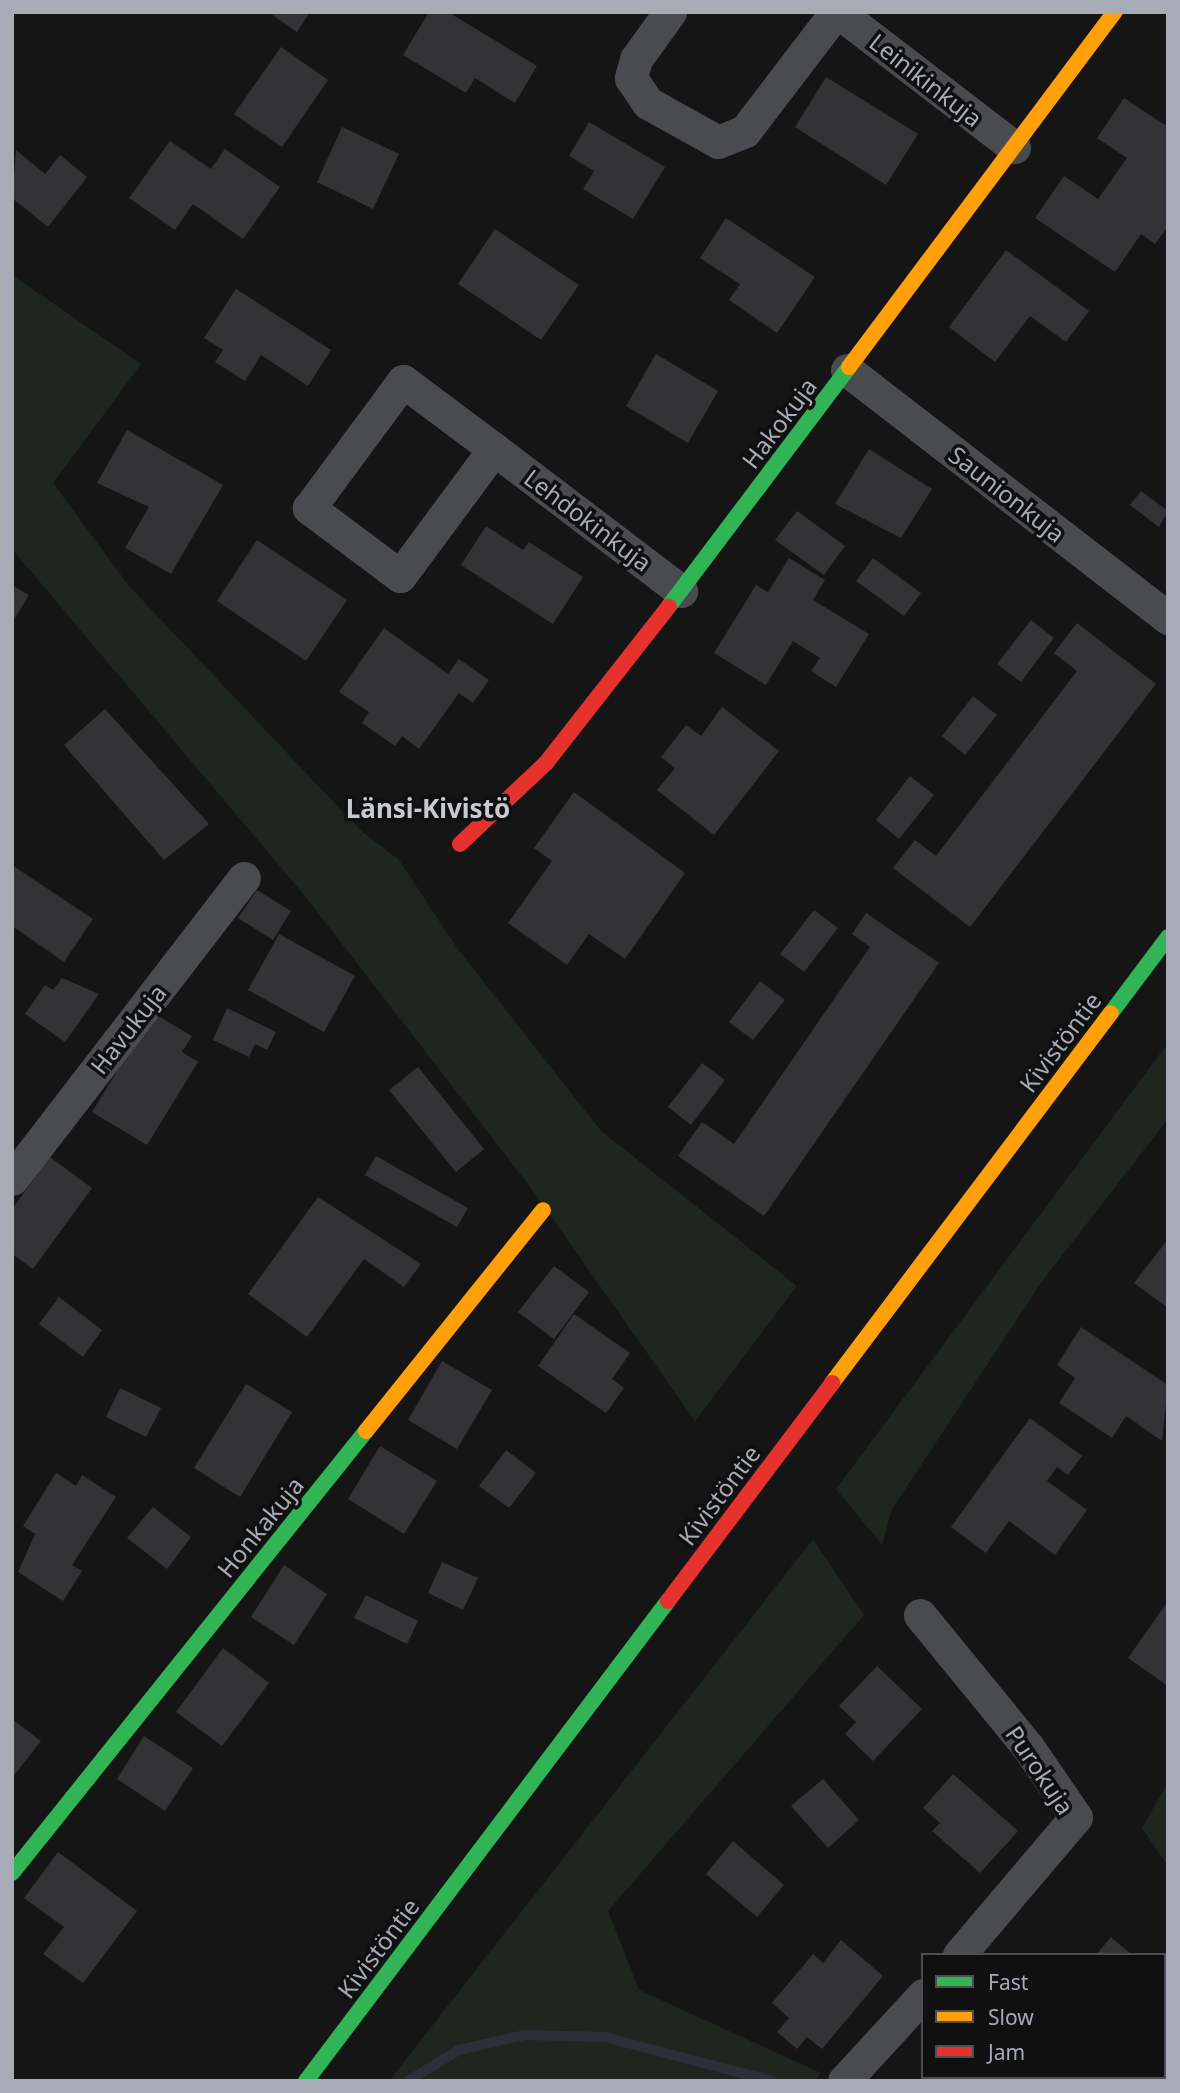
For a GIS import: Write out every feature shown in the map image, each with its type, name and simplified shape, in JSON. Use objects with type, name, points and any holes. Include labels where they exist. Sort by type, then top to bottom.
[{"type":"street","name":"Leinikinkuja","points":[[670,12],[636,59],[631,78],[648,103],[718,142],[745,131],[837,12],[1014,147]]},
{"type":"street","name":"Hakokuja","points":[[460,844],[546,764],[681,591],[1115,12]]},
{"type":"street","name":"Saunionkuja","points":[[847,370],[1168,618]]},
{"type":"street","name":"Lehdokinkuja","points":[[495,449],[400,576],[309,508],[403,381],[495,449],[681,591]]},
{"type":"street","name":"Havukuja","points":[[12,1179],[244,878]]},
{"type":"street","name":"Kivistöntie","points":[[306,2081],[1168,937]]},
{"type":"street","name":"Honkakuja","points":[[12,1873],[544,1210]]},
{"type":"street","name":"Purokuja","points":[[920,1615],[1028,1746],[1076,1817],[961,1953]]},
{"type":"street","points":[[844,2081],[921,1996]]},
{"type":"shaded area","points":[[12,275],[141,364],[53,483],[129,586],[360,830],[399,860],[457,948],[601,1131],[797,1286],[695,1421],[531,1188],[305,896],[12,549]]},
{"type":"shaded area","points":[[1168,1043],[1168,1119],[1043,1280],[892,1509],[882,1545],[836,1489]]},
{"type":"shaded area","points":[[813,1539],[864,1615],[608,1911],[639,1990],[821,2073],[814,2081],[389,2081]]},
{"type":"shaded area","points":[[1168,1782],[1168,1866],[1142,1828]]},
{"type":"building","points":[[268,12],[310,12],[297,32]]},
{"type":"building","points":[[429,12],[448,12],[537,66],[515,103],[475,78],[466,93],[403,55]]},
{"type":"building","points":[[281,47],[328,80],[282,147],[234,114]]},
{"type":"building","points":[[826,77],[918,134],[886,185],[795,127]]},
{"type":"building","points":[[1124,98],[1168,127],[1168,226],[1155,244],[1141,234],[1115,272],[1035,218],[1064,176],[1098,199],[1127,158],[1097,138]]},
{"type":"building","points":[[589,122],[665,167],[633,219],[583,189],[594,171],[569,156]]},
{"type":"building","points":[[342,127],[399,154],[373,209],[317,182]]},
{"type":"building","points":[[170,141],[211,169],[225,149],[280,187],[243,239],[193,204],[175,230],[129,198]]},
{"type":"building","points":[[16,150],[45,174],[60,155],[87,177],[48,227],[12,198]]},
{"type":"building","points":[[726,218],[815,277],[777,333],[729,300],[740,284],[700,258]]},
{"type":"building","points":[[495,229],[579,285],[541,340],[458,284]]},
{"type":"building","points":[[1006,250],[1089,311],[1066,342],[1030,316],[995,362],[949,327]]},
{"type":"building","points":[[236,289],[331,350],[308,386],[261,355],[245,381],[215,362],[223,350],[204,338]]},
{"type":"building","points":[[656,354],[718,391],[688,443],[626,406]]},
{"type":"building","points":[[127,430],[223,485],[171,574],[125,548],[149,507],[97,483]]},
{"type":"building","points":[[869,449],[932,489],[901,538],[835,504]]},
{"type":"building","points":[[1141,491],[1168,511],[1159,527],[1130,505]]},
{"type":"building","points":[[797,511],[845,546],[824,575],[775,540]]},
{"type":"building","points":[[486,526],[523,550],[529,542],[583,577],[553,624],[461,565]]},
{"type":"building","points":[[257,540],[347,600],[306,661],[217,601]]},
{"type":"building","points":[[789,558],[825,580],[813,600],[869,634],[836,687],[811,671],[820,658],[793,641],[766,685],[714,653],[756,585],[768,592]]},
{"type":"building","points":[[873,558],[921,593],[904,616],[856,581]]},
{"type":"building","points":[[12,585],[29,595],[12,623]]},
{"type":"building","points":[[1031,620],[1054,638],[1021,682],[997,664]]},
{"type":"building","points":[[1077,623],[1156,684],[970,927],[893,868],[915,840],[936,856],[1077,671],[1054,653]]},
{"type":"building","points":[[384,628],[448,674],[459,659],[489,680],[473,703],[459,693],[419,749],[402,736],[395,746],[362,723],[369,712],[339,692]]},
{"type":"building","points":[[973,696],[997,715],[965,755],[942,736]]},
{"type":"building","points":[[722,707],[779,751],[714,835],[657,790],[675,768],[661,757],[686,725],[701,736]]},
{"type":"building","points":[[105,709],[209,824],[164,860],[64,745]]},
{"type":"building","points":[[910,776],[934,795],[899,839],[876,820]]},
{"type":"building","points":[[574,792],[685,873],[625,959],[589,934],[567,965],[508,923],[552,861],[534,848]]},
{"type":"building","points":[[12,865],[93,919],[64,962],[12,926]]},
{"type":"building","points":[[257,890],[291,911],[273,940],[238,918]]},
{"type":"building","points":[[814,910],[838,928],[804,972],[780,954]]},
{"type":"building","points":[[866,913],[939,963],[764,1216],[678,1156],[702,1122],[734,1144],[870,947],[852,934]]},
{"type":"building","points":[[279,934],[355,976],[324,1032],[248,990]]},
{"type":"building","points":[[62,978],[99,994],[65,1042],[25,1014],[45,985],[53,990]]},
{"type":"building","points":[[760,981],[785,1000],[753,1040],[729,1022]]},
{"type":"building","points":[[227,1008],[276,1032],[267,1050],[255,1044],[249,1057],[213,1040]]},
{"type":"building","points":[[153,1013],[192,1036],[182,1052],[198,1062],[147,1145],[92,1112]]},
{"type":"building","points":[[702,1063],[725,1080],[691,1125],[668,1107]]},
{"type":"building","points":[[418,1067],[484,1149],[456,1172],[389,1090]]},
{"type":"building","points":[[376,1156],[468,1208],[457,1227],[365,1175]]},
{"type":"building","points":[[50,1157],[92,1188],[33,1269],[12,1254],[12,1209]]},
{"type":"building","points":[[318,1197],[421,1264],[404,1287],[364,1259],[307,1337],[248,1294]]},
{"type":"building","points":[[1168,1239],[1168,1308],[1134,1283]]},
{"type":"building","points":[[554,1266],[589,1292],[554,1339],[518,1312]]},
{"type":"building","points":[[59,1297],[102,1330],[83,1357],[39,1324]]},
{"type":"building","points":[[574,1314],[630,1353],[612,1379],[624,1388],[606,1413],[538,1366]]},
{"type":"building","points":[[1081,1327],[1168,1385],[1162,1441],[1126,1416],[1112,1438],[1059,1403],[1075,1378],[1057,1365]]},
{"type":"building","points":[[442,1361],[492,1390],[457,1449],[408,1420]]},
{"type":"building","points":[[246,1384],[292,1412],[240,1497],[194,1468]]},
{"type":"building","points":[[120,1388],[161,1408],[146,1437],[106,1417]]},
{"type":"building","points":[[1030,1418],[1082,1456],[1068,1475],[1057,1467],[1047,1481],[1087,1510],[1055,1555],[1009,1521],[986,1553],[951,1527]]},
{"type":"building","points":[[380,1446],[437,1481],[404,1534],[348,1499]]},
{"type":"building","points":[[506,1450],[536,1473],[509,1508],[479,1486]]},
{"type":"building","points":[[56,1473],[76,1486],[82,1475],[116,1497],[72,1565],[82,1571],[63,1601],[18,1572],[35,1534],[23,1526]]},
{"type":"building","points":[[153,1507],[191,1537],[167,1569],[127,1538]]},
{"type":"building","points":[[442,1562],[478,1578],[463,1610],[428,1593]]},
{"type":"building","points":[[284,1565],[327,1594],[294,1645],[251,1617]]},
{"type":"building","points":[[366,1595],[418,1621],[407,1644],[354,1618]]},
{"type":"building","points":[[1168,1601],[1168,1686],[1128,1658]]},
{"type":"building","points":[[223,1648],[269,1683],[222,1746],[176,1712]]},
{"type":"building","points":[[877,1666],[922,1709],[873,1761],[845,1734],[856,1722],[839,1706]]},
{"type":"building","points":[[12,1719],[41,1741],[12,1778]]},
{"type":"building","points":[[144,1736],[193,1768],[165,1811],[117,1779]]},
{"type":"building","points":[[953,1774],[1018,1831],[980,1873],[932,1831],[940,1823],[923,1808]]},
{"type":"building","points":[[823,1779],[859,1820],[828,1848],[791,1806]]},
{"type":"building","points":[[733,1841],[784,1885],[757,1917],[706,1874]]},
{"type":"building","points":[[58,1852],[137,1911],[83,1983],[43,1954],[64,1927],[24,1898]]},
{"type":"building","points":[[1111,1937],[1130,1953],[1098,1953]]},
{"type":"building","points":[[841,1940],[883,1976],[822,2049],[807,2037],[797,2049],[777,2032],[789,2018],[772,2003],[813,1954],[823,1963]]},
{"type":"waterway","points":[[408,2081],[459,2050],[525,2035],[605,2037],[772,2081]]},
{"type":"traffic: fast","points":[[669,606],[849,367]]},
{"type":"traffic: fast","points":[[1111,1013],[1168,937]]},
{"type":"traffic: fast","points":[[12,1873],[366,1431]]},
{"type":"traffic: fast","points":[[306,2081],[668,1601]]},
{"type":"traffic: slow","points":[[849,367],[1115,12]]},
{"type":"traffic: slow","points":[[832,1383],[1111,1013]]},
{"type":"traffic: slow","points":[[366,1431],[543,1210]]},
{"type":"traffic: jam","points":[[460,844],[546,763],[669,606]]},
{"type":"traffic: jam","points":[[668,1601],[832,1383]]},
{"type":"district","name":"Länsi-Kivistö","points":[[428,809]]}]
